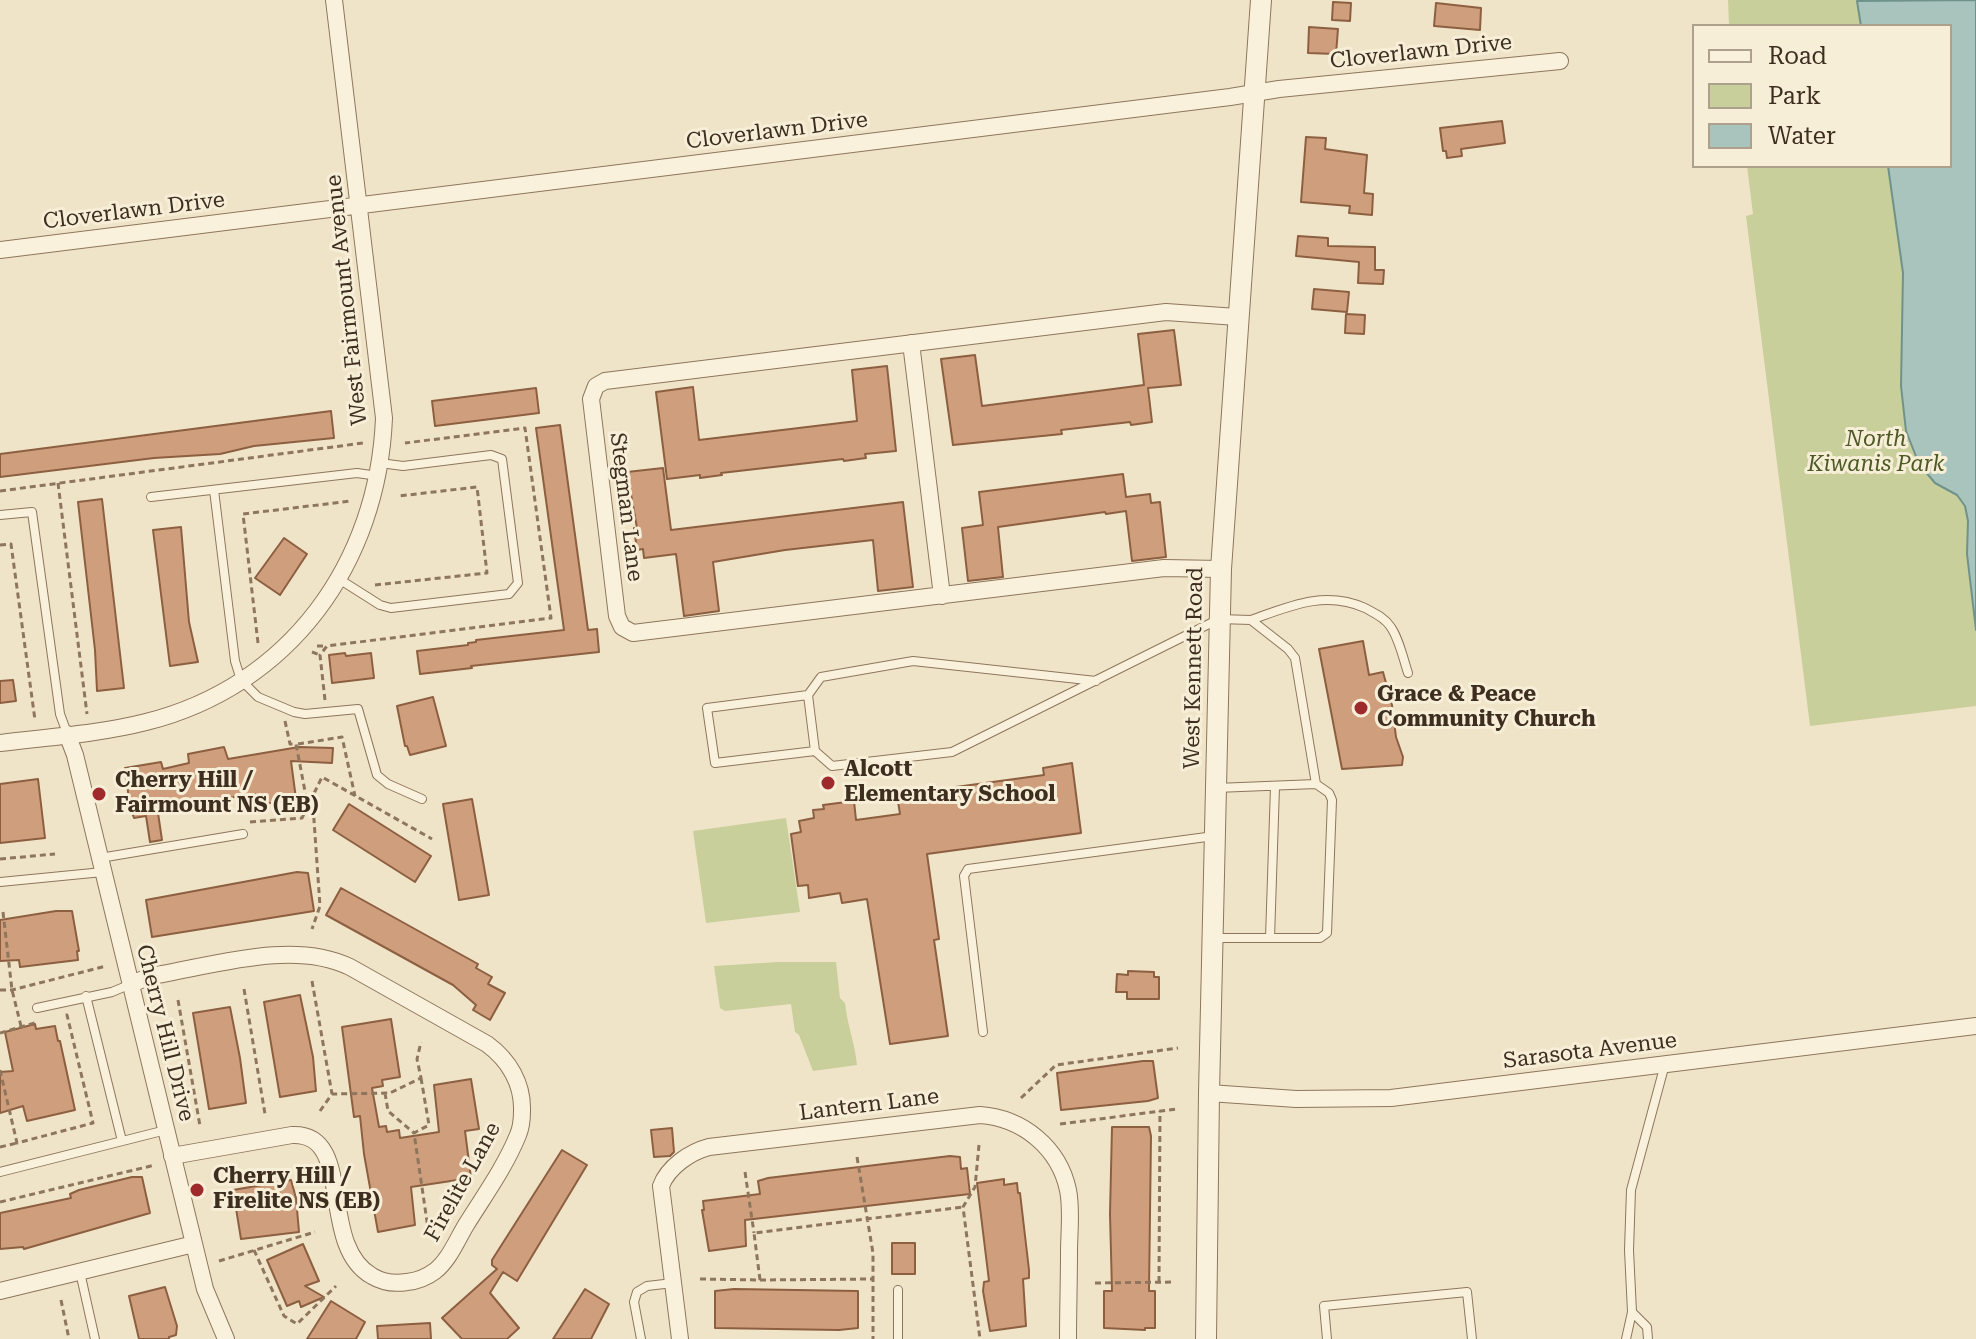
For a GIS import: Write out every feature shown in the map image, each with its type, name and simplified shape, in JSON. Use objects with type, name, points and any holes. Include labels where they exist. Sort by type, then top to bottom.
[{"type":"street","name":"West Fairmount Avenue","points":[[0,743],[129,726],[195,706],[241,680],[269,661],[303,628],[339,579],[368,518],[379,469],[383,399],[334,0]]},
{"type":"street","name":"West Kennett Road","points":[[1206,1339],[1221,569],[1261,0]]},
{"type":"street","name":"Cloverlawn Drive","points":[[0,250],[1254,93],[1560,61]]},
{"type":"street","name":"Stegman Lane","points":[[1221,569],[1164,568],[640,634],[625,630],[617,616],[591,399],[596,386],[605,381],[1166,312],[1237,317]]},
{"type":"street","points":[[911,343],[942,596]]},
{"type":"street","name":"Cherry Hill Drive","points":[[67,734],[75,755],[194,1244],[212,1310],[226,1339]]},
{"type":"street","name":"Firelite Lane","points":[[131,984],[151,976],[283,953],[326,957],[350,967],[487,1044],[506,1061],[521,1094],[518,1134],[501,1168],[444,1261],[423,1278],[409,1282],[377,1279],[354,1261],[343,1238],[327,1156],[314,1140],[292,1135],[172,1156]]},
{"type":"street","name":"Sarasota Avenue","points":[[1209,1093],[1296,1099],[1391,1098],[1976,1026]]},
{"type":"street","name":"Lantern Lane","points":[[680,1339],[661,1186],[670,1172],[693,1153],[724,1145],[964,1116],[989,1116],[1016,1124],[1032,1133],[1051,1151],[1065,1180],[1069,1202],[1068,1339]]},
{"type":"street","points":[[0,1291],[194,1244]]},
{"type":"lane","points":[[151,497],[491,455],[502,459],[518,583],[509,594],[391,608],[380,605],[339,579]]},
{"type":"lane","points":[[214,490],[235,661],[241,680],[258,697],[299,713],[358,709],[377,775],[388,784],[422,799]]},
{"type":"lane","points":[[0,515],[32,512],[60,714],[67,734]]},
{"type":"lane","points":[[1096,681],[913,661],[821,677],[808,695],[815,751],[832,766],[952,752],[1096,681],[1219,619],[1251,620],[1294,604],[1316,600],[1340,600],[1378,615],[1391,627],[1408,673]]},
{"type":"lane","points":[[1251,620],[1295,658],[1316,784]]},
{"type":"lane","points":[[808,695],[707,708],[715,763],[815,751]]},
{"type":"lane","points":[[1212,938],[1320,938],[1327,933],[1332,800],[1329,793],[1316,784],[1216,788]]},
{"type":"lane","points":[[1270,938],[1275,787]]},
{"type":"lane","points":[[0,882],[102,865],[243,834]]},
{"type":"lane","points":[[983,1032],[964,876],[968,869],[1214,836]]},
{"type":"lane","points":[[37,1008],[112,992],[131,984]]},
{"type":"lane","points":[[86,996],[122,1141]]},
{"type":"lane","points":[[1626,1339],[1632,1312],[1629,1250],[1631,1190],[1665,1064]]},
{"type":"lane","points":[[0,1172],[166,1130]]},
{"type":"lane","points":[[80,1271],[95,1339]]},
{"type":"lane","points":[[641,1339],[634,1302],[637,1292],[647,1286],[673,1283]]},
{"type":"lane","points":[[898,1290],[898,1339]]},
{"type":"lane","points":[[1327,1339],[1324,1306],[1467,1292],[1472,1339]]},
{"type":"lane","points":[[1632,1312],[1647,1327],[1648,1339]]},
{"type":"path","points":[[317,646],[551,618],[525,428],[405,443]]},
{"type":"path","points":[[0,491],[363,443]]},
{"type":"path","points":[[58,483],[87,714]]},
{"type":"path","points":[[370,586],[487,573],[477,487],[399,496]]},
{"type":"path","points":[[258,643],[243,514],[351,501]]},
{"type":"path","points":[[0,545],[11,544],[35,720]]},
{"type":"path","points":[[326,712],[320,655],[327,646]]},
{"type":"path","points":[[312,652],[320,655]]},
{"type":"path","points":[[283,707],[290,744],[342,737],[355,796]]},
{"type":"path","points":[[296,744],[308,807]]},
{"type":"path","points":[[246,822],[302,818],[322,777],[432,839]]},
{"type":"path","points":[[308,807],[313,806],[320,906],[312,929]]},
{"type":"path","points":[[0,859],[55,854]]},
{"type":"path","points":[[3,912],[12,990],[21,1026]]},
{"type":"path","points":[[0,990],[12,990],[106,966]]},
{"type":"path","points":[[312,981],[332,1094],[320,1111]]},
{"type":"path","points":[[244,989],[265,1114]]},
{"type":"path","points":[[178,1000],[200,1126]]},
{"type":"path","points":[[0,1147],[93,1123],[67,1015],[52,1018]]},
{"type":"path","points":[[0,1033],[37,1022]]},
{"type":"path","points":[[414,1133],[429,1125],[417,1059],[421,1042]]},
{"type":"path","points":[[1021,1098],[1056,1065],[1178,1048]]},
{"type":"path","points":[[0,1070],[17,1143]]},
{"type":"path","points":[[332,1094],[385,1093],[421,1078]]},
{"type":"path","points":[[385,1093],[388,1111],[414,1133],[429,1235]]},
{"type":"path","points":[[1060,1124],[1177,1109]]},
{"type":"path","points":[[1159,1282],[1160,1111]]},
{"type":"path","points":[[979,1145],[975,1187],[963,1207],[980,1339]]},
{"type":"path","points":[[857,1157],[873,1253],[873,1339]]},
{"type":"path","points":[[0,1202],[155,1165]]},
{"type":"path","points":[[745,1172],[760,1280]]},
{"type":"path","points":[[754,1233],[963,1207]]},
{"type":"path","points":[[219,1261],[315,1232]]},
{"type":"path","points":[[254,1250],[284,1316],[297,1324],[336,1286]]},
{"type":"path","points":[[700,1279],[873,1279]]},
{"type":"path","points":[[1095,1283],[1175,1282]]},
{"type":"path","points":[[61,1300],[69,1339]]},
{"type":"green space","points":[[1728,0],[1904,0],[1907,24],[1729,24]]},
{"type":"green space","name":"North Kiwanis Park","points":[[1747,168],[1925,168],[1976,392],[1976,706],[1810,726],[1746,216],[1753,214]]},
{"type":"green space","points":[[786,818],[800,912],[706,923],[693,831]]},
{"type":"green space","points":[[836,962],[840,998],[845,1003],[857,1065],[813,1071],[795,1032],[791,1004],[725,1011],[720,1008],[714,966]]},
{"type":"water","points":[[1976,0],[1976,630],[1965,506],[1957,495],[1935,483],[1919,464],[1906,431],[1901,386],[1903,273],[1888,168],[1952,168],[1952,24],[1861,24],[1857,1]]},
{"type":"building","points":[[1333,2],[1351,3],[1350,21],[1332,20]]},
{"type":"building","points":[[1436,3],[1481,8],[1480,30],[1434,26]]},
{"type":"building","points":[[1309,27],[1338,29],[1336,54],[1308,53]]},
{"type":"building","points":[[1502,121],[1505,143],[1461,149],[1462,156],[1447,158],[1440,128]]},
{"type":"building","points":[[1306,137],[1326,138],[1325,149],[1367,155],[1364,193],[1373,194],[1372,215],[1349,213],[1350,206],[1301,202]]},
{"type":"building","points":[[1298,236],[1328,238],[1328,246],[1375,247],[1375,270],[1384,270],[1383,284],[1358,283],[1359,262],[1296,256]]},
{"type":"building","points":[[1314,289],[1349,292],[1347,312],[1312,309]]},
{"type":"building","points":[[1346,314],[1365,315],[1364,334],[1345,333]]},
{"type":"building","points":[[1174,330],[1181,385],[1148,388],[1152,422],[1131,425],[1130,422],[1061,430],[1062,434],[953,445],[941,359],[975,355],[982,406],[1144,385],[1138,334]]},
{"type":"building","points":[[887,366],[896,451],[865,454],[866,458],[844,461],[667,479],[656,392],[693,387],[699,440],[857,421],[852,370]]},
{"type":"building","points":[[536,388],[539,413],[435,426],[432,401]]},
{"type":"building","points":[[331,411],[334,438],[254,446],[220,454],[154,458],[0,477],[0,454]]},
{"type":"building","points":[[560,425],[588,630],[597,629],[599,652],[420,674],[417,651],[468,645],[476,640],[564,630],[536,428]]},
{"type":"building","points":[[663,468],[671,530],[903,502],[913,587],[878,591],[873,540],[785,550],[713,562],[719,611],[684,616],[676,554],[644,558],[643,549],[637,550],[634,528],[637,528],[627,472]]},
{"type":"building","points":[[1123,474],[1126,497],[1150,494],[1151,503],[1160,502],[1166,557],[1132,561],[1126,511],[1105,512],[998,527],[1003,577],[968,581],[962,528],[983,525],[979,492]]},
{"type":"building","points":[[102,499],[124,688],[97,691],[78,502]]},
{"type":"building","points":[[181,527],[189,622],[198,662],[170,666],[153,530]]},
{"type":"building","points":[[284,538],[307,554],[280,595],[255,578]]},
{"type":"building","name":"Grace & Peace Community Church","points":[[1363,641],[1369,675],[1383,672],[1403,757],[1402,765],[1342,769],[1319,649]]},
{"type":"building","points":[[345,653],[346,656],[371,653],[374,678],[332,683],[329,655]]},
{"type":"building","points":[[13,680],[16,701],[0,703],[0,681]]},
{"type":"building","points":[[433,697],[446,746],[410,755],[405,746],[397,706]]},
{"type":"building","points":[[224,747],[228,759],[299,747],[333,748],[332,763],[291,761],[296,799],[259,805],[255,794],[196,803],[195,799],[168,802],[170,811],[158,813],[162,840],[150,842],[146,816],[134,818],[130,808],[125,768],[161,762],[163,769],[189,763],[188,754]]},
{"type":"building","points":[[1072,763],[1081,833],[927,854],[939,939],[934,940],[948,1036],[890,1044],[867,899],[842,903],[840,893],[809,898],[808,885],[798,886],[791,834],[801,832],[799,821],[814,818],[813,810],[824,809],[823,805],[854,801],[856,820],[900,814],[897,795],[1044,775],[1043,768]]},
{"type":"building","points":[[38,779],[45,838],[0,843],[0,784]]},
{"type":"building","points":[[472,799],[489,895],[459,900],[443,804]]},
{"type":"building","points":[[349,804],[431,856],[415,882],[333,830]]},
{"type":"building","points":[[297,872],[308,873],[314,911],[152,937],[146,900]]},
{"type":"building","points":[[341,888],[478,964],[476,968],[492,977],[488,984],[505,993],[490,1020],[473,1010],[476,1005],[453,985],[326,915]]},
{"type":"building","points":[[72,911],[78,960],[20,967],[19,960],[0,961],[0,920]]},
{"type":"building","points":[[1128,971],[1154,972],[1154,977],[1159,977],[1159,999],[1127,999],[1127,992],[1116,992],[1117,974],[1128,975]]},
{"type":"building","points":[[300,995],[313,1057],[316,1091],[280,1097],[264,1002]]},
{"type":"building","points":[[230,1007],[246,1103],[209,1109],[193,1013]]},
{"type":"building","points":[[391,1019],[400,1077],[382,1080],[383,1086],[372,1088],[379,1127],[386,1126],[387,1132],[399,1130],[400,1138],[439,1132],[434,1085],[471,1079],[479,1129],[465,1131],[471,1178],[411,1187],[415,1225],[378,1232],[360,1116],[354,1117],[342,1027]]},
{"type":"building","points":[[35,1024],[36,1029],[55,1026],[75,1110],[27,1121],[23,1106],[0,1113],[0,1072],[13,1071],[5,1032]]},
{"type":"building","points":[[1153,1061],[1158,1098],[1061,1110],[1057,1073]]},
{"type":"building","points":[[1112,1127],[1149,1127],[1151,1136],[1149,1291],[1155,1291],[1155,1328],[1145,1330],[1104,1328],[1104,1291],[1112,1291]]},
{"type":"building","points":[[672,1128],[674,1152],[670,1156],[654,1157],[651,1130]]},
{"type":"building","points":[[562,1150],[587,1165],[517,1281],[503,1272],[490,1293],[519,1328],[507,1339],[462,1339],[442,1318],[497,1269],[492,1265],[492,1260]]},
{"type":"building","points":[[960,1157],[961,1169],[967,1168],[970,1194],[745,1220],[746,1246],[709,1251],[703,1201],[760,1194],[758,1181],[768,1178]]},
{"type":"building","points":[[142,1177],[150,1213],[24,1249],[0,1249],[0,1213],[71,1198],[70,1194],[79,1190]]},
{"type":"building","points":[[1004,1179],[1004,1185],[1017,1183],[1020,1193],[1029,1270],[1029,1278],[1023,1279],[1026,1326],[990,1331],[983,1291],[984,1282],[989,1281],[977,1183]]},
{"type":"building","points":[[291,1180],[299,1232],[241,1239],[233,1190]]},
{"type":"building","points":[[892,1243],[915,1243],[915,1274],[892,1274]]},
{"type":"building","points":[[303,1244],[319,1281],[305,1286],[324,1297],[301,1307],[299,1301],[287,1306],[267,1260]]},
{"type":"building","points":[[165,1287],[177,1326],[176,1335],[169,1339],[139,1339],[129,1296]]},
{"type":"building","points":[[585,1289],[609,1304],[591,1339],[553,1339]]},
{"type":"building","points":[[715,1291],[858,1291],[858,1328],[715,1328]]},
{"type":"building","points":[[331,1301],[365,1322],[356,1339],[307,1339]]},
{"type":"building","points":[[430,1323],[431,1339],[378,1339],[377,1326]]},
{"type":"place","name":"Grace & Peace Community Church","points":[[1361,708]]},
{"type":"place","name":"Alcott Elementary School","points":[[828,783]]},
{"type":"place","name":"Cherry Hill / Fairmount NS (EB)","points":[[99,794]]},
{"type":"place","name":"Cherry Hill / Firelite NS (EB)","points":[[197,1190]]}]
